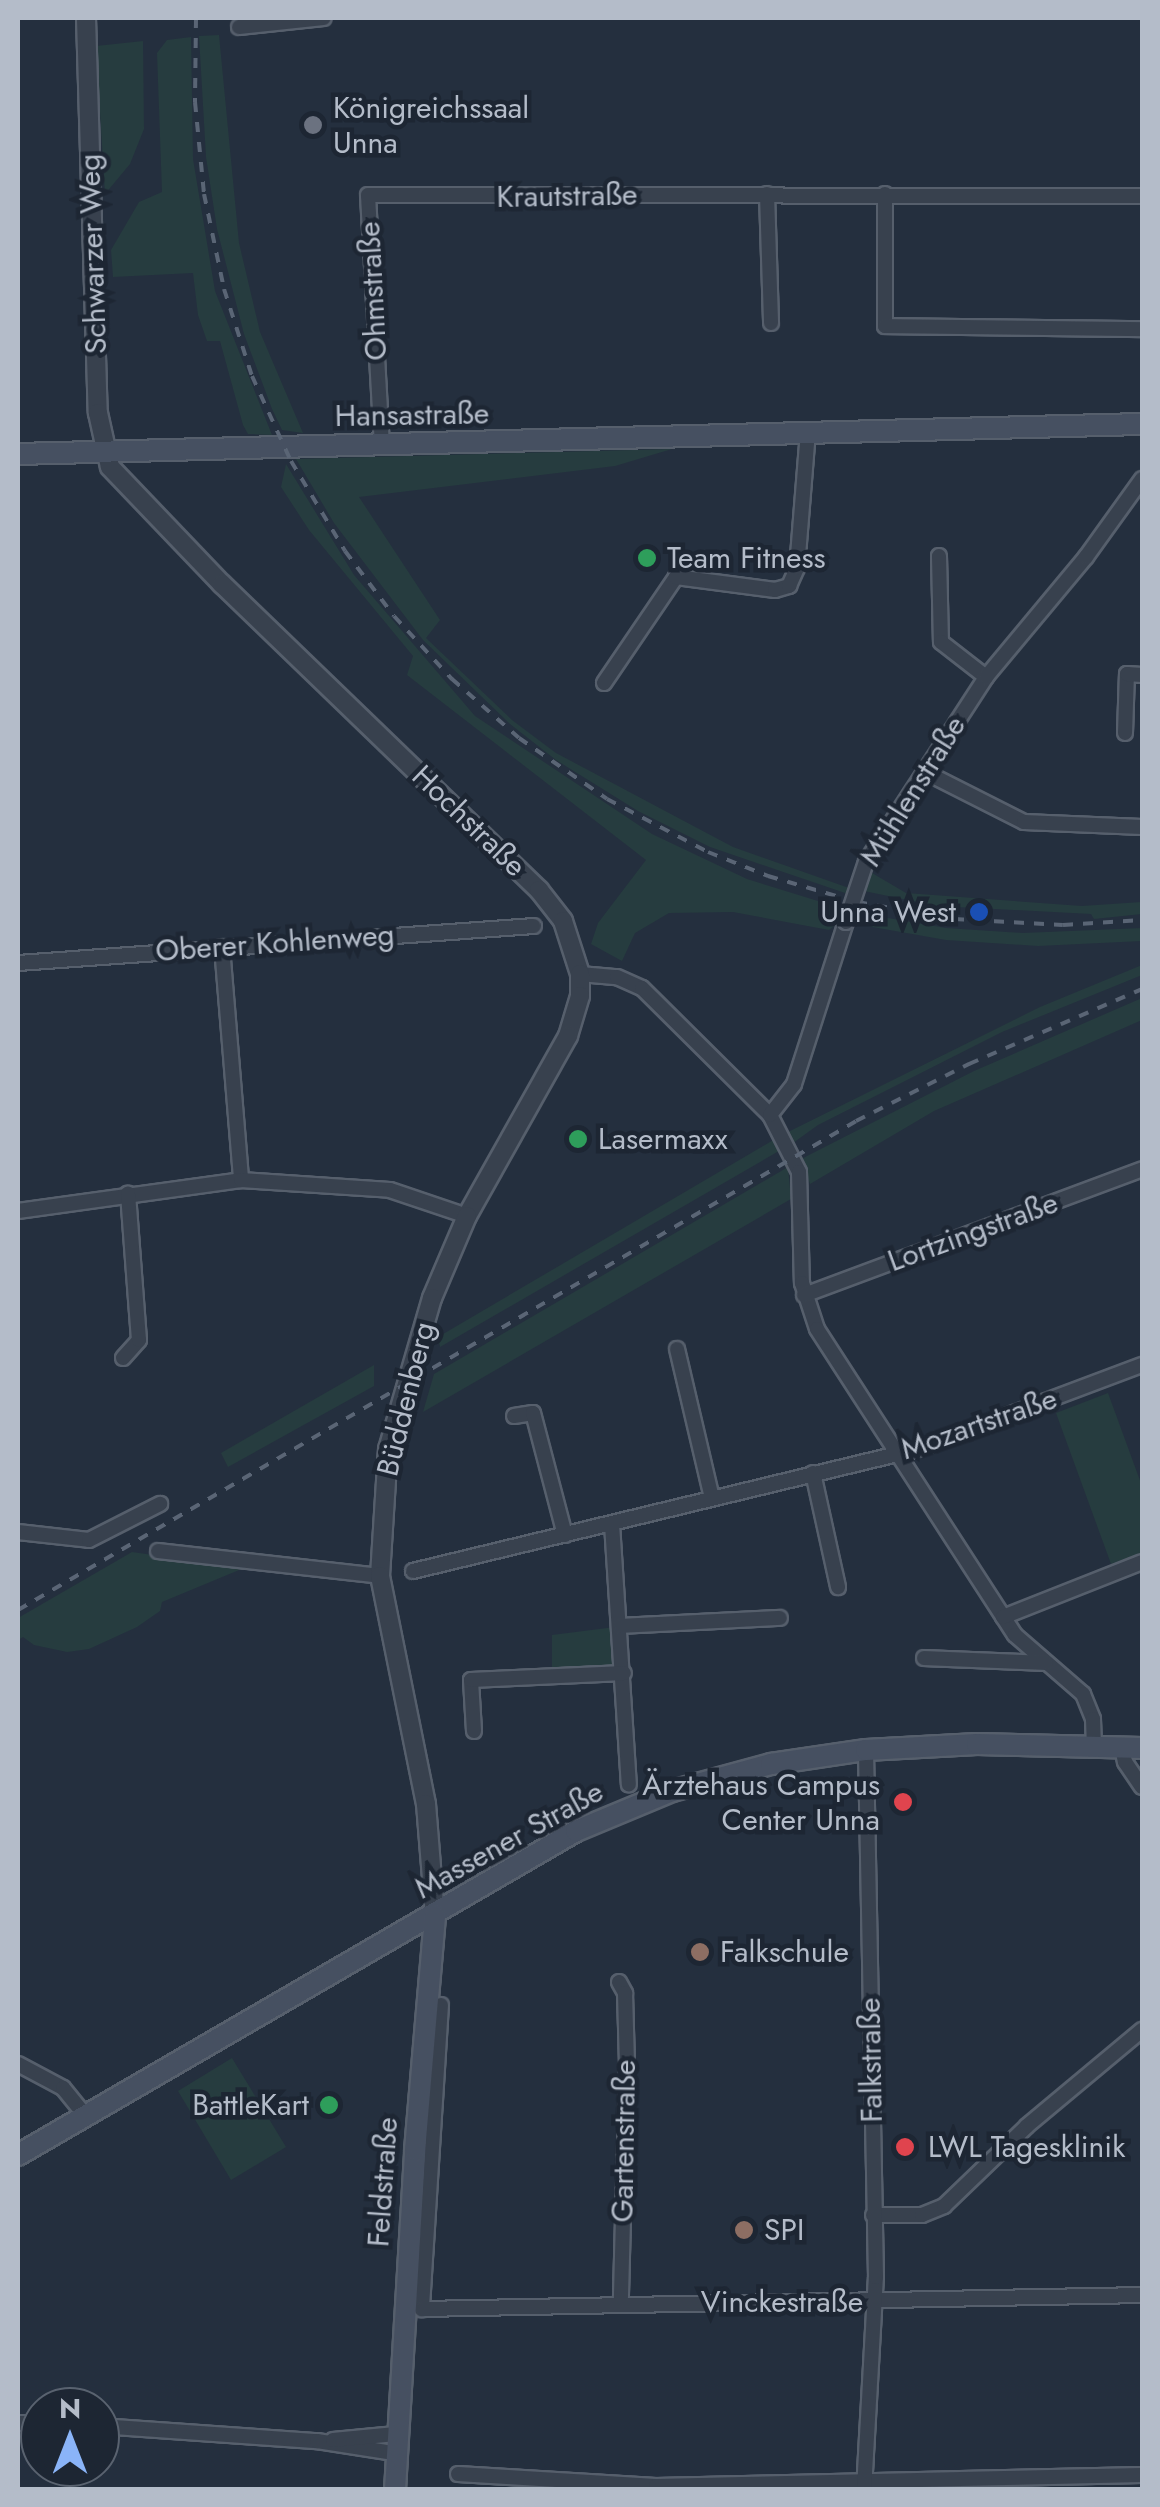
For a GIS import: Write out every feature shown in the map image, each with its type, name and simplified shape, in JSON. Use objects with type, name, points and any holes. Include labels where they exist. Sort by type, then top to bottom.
[{"type":"main road","name":"Hansastraße","points":[[18,454],[1142,424]]},
{"type":"main road","name":"Massener Straße","points":[[18,2155],[576,1831],[630,1806],[771,1764],[866,1750],[977,1744],[1132,1748]]},
{"type":"main road","name":"Feldstraße","points":[[395,2490],[395,2444],[435,1916]]},
{"type":"main road","name":"Feldstraße","points":[[386,2490],[387,2468],[395,2444]]},
{"type":"street","points":[[239,27],[324,18]]},
{"type":"street","name":"Schwarzer Weg","points":[[86,20],[91,262],[104,452]]},
{"type":"street","points":[[767,194],[771,323]]},
{"type":"street","points":[[884,194],[885,326],[1142,329]]},
{"type":"street","name":"Krautstraße","points":[[368,195],[1142,196]]},
{"type":"street","name":"Ohmstraße","points":[[368,195],[382,446]]},
{"type":"street","points":[[604,683],[676,578],[775,590],[789,586],[797,568],[808,431]]},
{"type":"street","name":"Hochstraße","points":[[104,452],[116,476],[154,515],[539,890],[564,921],[580,974]]},
{"type":"street","name":"Hochstraße","points":[[136,452],[129,472],[154,515]]},
{"type":"street","name":"Mühlenstraße","points":[[770,1116],[794,1084],[866,862],[986,677],[1086,557],[1142,478]]},
{"type":"street","points":[[939,556],[941,642],[986,677]]},
{"type":"street","points":[[1125,733],[1126,674],[1142,675]]},
{"type":"street","points":[[923,771],[1024,822],[1142,827]]},
{"type":"street","name":"Oberer Kohlenweg","points":[[18,963],[534,926]]},
{"type":"street","points":[[222,947],[241,1180]]},
{"type":"street","points":[[580,974],[617,977],[642,988],[770,1116],[799,1172],[804,1295],[817,1328],[1002,1617],[1046,1664],[1082,1694],[1092,1719],[1094,1746]]},
{"type":"street","name":"Büddenberg","points":[[435,1916],[426,1804],[380,1576],[384,1480],[400,1399],[428,1307],[467,1216],[568,1036],[580,996],[580,974]]},
{"type":"street","name":"Lortzingstraße","points":[[804,1295],[1142,1170]]},
{"type":"street","points":[[18,1211],[241,1180],[390,1190],[467,1216]]},
{"type":"street","points":[[122,1358],[139,1340],[128,1193]]},
{"type":"street","points":[[676,1349],[712,1498]]},
{"type":"street","name":"Mozartstraße","points":[[412,1571],[900,1453],[1142,1365]]},
{"type":"street","points":[[514,1416],[533,1413],[565,1536]]},
{"type":"street","points":[[813,1474],[838,1587]]},
{"type":"street","points":[[18,1532],[89,1540],[160,1504]]},
{"type":"street","points":[[612,1524],[629,1784]]},
{"type":"street","points":[[158,1551],[380,1576]]},
{"type":"street","points":[[1002,1617],[1142,1562]]},
{"type":"street","points":[[621,1626],[780,1618]]},
{"type":"street","points":[[924,1658],[1046,1664]]},
{"type":"street","points":[[474,1730],[471,1680],[624,1674]]},
{"type":"street","points":[[1132,1748],[1125,1762],[1142,1787]]},
{"type":"street","name":"Falkstraße","points":[[864,2486],[876,2301],[866,1750]]},
{"type":"street","name":"Gartenstraße","points":[[619,1982],[625,1992],[627,2066],[620,2302]]},
{"type":"street","name":"Feldstraße","points":[[422,2309],[442,2005]]},
{"type":"street","points":[[872,2214],[922,2214],[944,2206],[1028,2126],[1142,2030]]},
{"type":"street","points":[[18,2064],[63,2088],[86,2116]]},
{"type":"street","name":"Vinckestraße","points":[[422,2309],[620,2302],[1142,2295]]},
{"type":"street","points":[[120,2427],[395,2444]]},
{"type":"street","points":[[458,2474],[656,2486],[864,2486],[1142,2475]]},
{"type":"green space","points":[[219,35],[239,243],[260,332],[303,433],[282,430],[272,409],[244,334],[217,229],[206,157],[199,36]]},
{"type":"green space","points":[[191,37],[193,159],[215,291],[272,435],[248,434],[243,425],[220,341],[207,341],[198,315],[193,273],[113,277],[111,250],[139,202],[162,192],[157,53],[167,40]]},
{"type":"green space","points":[[143,41],[144,129],[130,164],[105,194],[96,46]]},
{"type":"green space","points":[[672,449],[615,466],[359,497],[440,620],[426,638],[512,720],[556,753],[733,847],[849,888],[848,894],[710,847],[638,811],[556,760],[510,724],[423,640],[334,523],[296,459]]},
{"type":"green space","points":[[286,464],[354,575],[475,716],[652,834],[747,879],[844,909],[841,920],[829,930],[733,912],[669,913],[635,933],[622,961],[591,944],[598,923],[646,860],[407,675],[413,656],[309,530],[281,487]]},
{"type":"green space","points":[[867,870],[906,893],[1082,906],[1142,902],[1142,914],[1094,919],[1091,914],[937,906],[859,890]]},
{"type":"green space","points":[[853,912],[946,928],[1023,933],[1142,928],[1142,941],[1038,946],[946,940],[850,923]]},
{"type":"green space","points":[[1142,965],[1142,975],[1002,1032],[818,1125],[793,1143],[788,1132],[1040,1007]]},
{"type":"green space","points":[[1142,998],[1142,1020],[934,1111],[810,1184],[802,1159],[807,1156],[974,1071]]},
{"type":"green space","points":[[775,1139],[779,1151],[440,1347],[438,1337]]},
{"type":"green space","points":[[788,1167],[791,1199],[423,1412],[434,1374]]},
{"type":"green space","points":[[374,1365],[374,1386],[228,1467],[221,1453]]},
{"type":"green space","points":[[1108,1393],[1142,1486],[1142,1553],[1111,1564],[1056,1413]]},
{"type":"green space","points":[[132,1552],[244,1568],[162,1602],[160,1611],[137,1627],[89,1649],[67,1652],[34,1645],[23,1637],[18,1640],[18,1618]]},
{"type":"green space","points":[[615,1627],[618,1659],[613,1665],[552,1669],[552,1635]]},
{"type":"green space","points":[[232,2058],[286,2147],[231,2180],[178,2091]]},
{"type":"railway","points":[[196,18],[195,102],[204,194],[224,289],[252,376],[291,461],[345,551],[394,616],[452,679],[519,738],[607,799],[708,852],[768,876],[857,902],[954,919],[1063,925],[1142,920]]},
{"type":"railway","points":[[18,1610],[856,1121],[969,1064],[1142,989]]},
{"type":"place","name":"Königreichssaal Unna","points":[[313,125]]},
{"type":"place","name":"Team Fitness","points":[[647,558]]},
{"type":"place","name":"Unna West","points":[[979,912]]},
{"type":"place","name":"Lasermaxx","points":[[578,1139]]},
{"type":"place","name":"Ärztehaus Campus Center Unna","points":[[903,1802]]},
{"type":"place","name":"Falkschule","points":[[700,1952]]},
{"type":"place","name":"BattleKart","points":[[329,2105]]},
{"type":"place","name":"LWL Tagesklinik","points":[[905,2147]]},
{"type":"place","name":"SPI","points":[[744,2230]]}]
